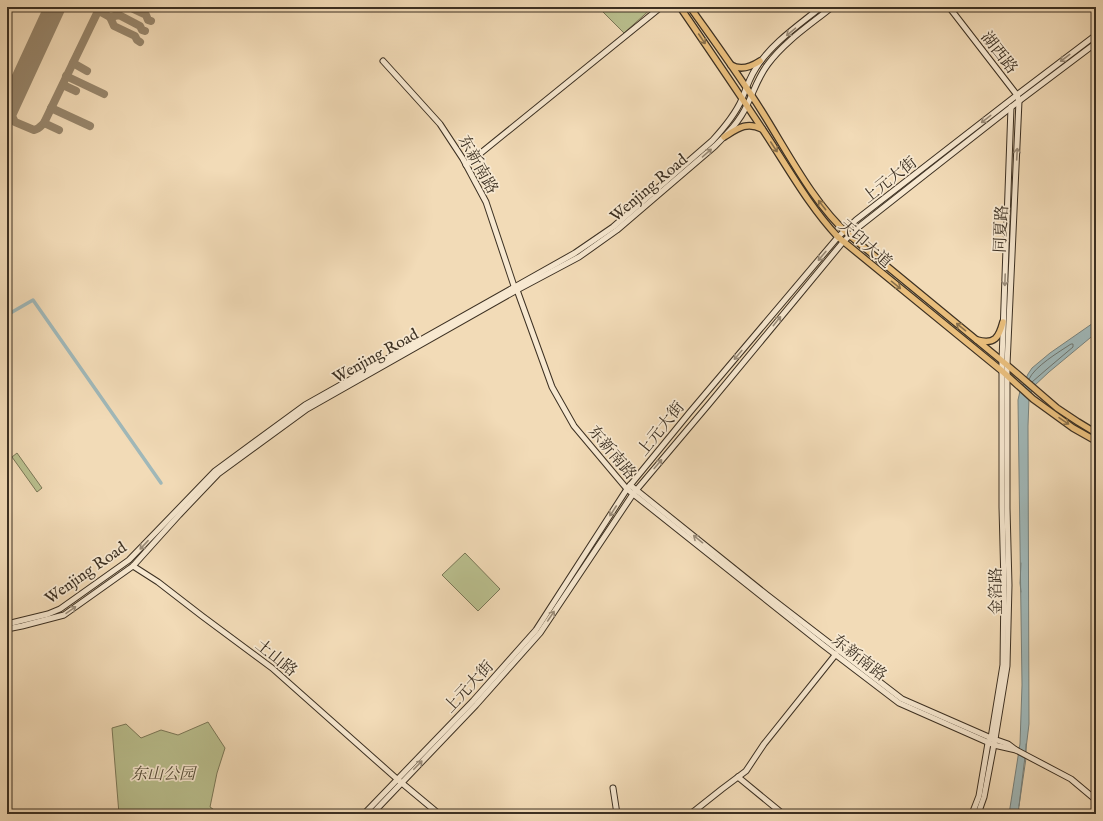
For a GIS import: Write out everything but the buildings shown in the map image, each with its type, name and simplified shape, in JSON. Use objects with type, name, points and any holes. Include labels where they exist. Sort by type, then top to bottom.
[{"type":"main road","points":[[466,165],[661,7]]},
{"type":"main road","name":"天印大道","points":[[680,7],[815,208],[838,237],[1007,375],[1033,399],[1073,428],[1096,441]]},
{"type":"main road","name":"天印大道","points":[[690,7],[752,96],[820,204],[846,233],[1037,392],[1078,422],[1096,433]]},
{"type":"main road","name":"Wenjing Road","points":[[7,629],[64,615],[133,566],[218,474],[307,409],[575,253],[612,227],[712,141],[735,112],[760,61],[821,7]]},
{"type":"main road","name":"Wenjing Road","points":[[7,624],[22,622],[60,609],[129,560],[215,471],[304,405],[516,288],[579,257],[617,230],[673,183],[724,137],[747,106],[761,74],[776,54],[832,7]]},
{"type":"main road","name":"湖西路","points":[[948,7],[1017,95]]},
{"type":"main road","name":"上元大街","points":[[372,814],[476,705],[540,633],[635,492],[843,242],[846,233],[1010,100],[1096,35]]},
{"type":"main road","name":"上元大街","points":[[364,814],[473,701],[536,630],[629,487],[695,406],[838,237],[846,233],[1096,43]]},
{"type":"main road","name":"东新南路","points":[[383,60],[440,124],[466,165],[486,202],[552,387],[574,426],[629,487],[766,599],[899,703],[992,741]]},
{"type":"main road","points":[[730,64],[734,67],[747,68],[760,61]]},
{"type":"main road","name":"同夏路","points":[[1002,371],[1004,363],[1019,101],[1017,95]]},
{"type":"main road","name":"同夏路","points":[[1004,363],[1003,322],[1011,108],[1010,100]]},
{"type":"main road","points":[[724,137],[737,129],[748,125],[757,126],[763,130]]},
{"type":"main road","points":[[976,340],[985,341],[997,337],[1003,322]]},
{"type":"main road","name":"金箔路","points":[[972,814],[979,796],[1008,666],[1009,585],[1007,508],[1007,375],[1004,363]]},
{"type":"main road","name":"金箔路","points":[[978,814],[984,797],[1003,665],[1004,584],[1002,507],[1002,371]]},
{"type":"main road","name":"东新南路","points":[[635,492],[902,699],[992,741]]},
{"type":"main road","name":"土山路","points":[[133,566],[158,582],[272,668],[397,779],[439,814]]},
{"type":"main road","points":[[693,813],[746,771],[764,744],[836,654]]},
{"type":"main road","points":[[992,741],[1016,750],[1071,779],[1096,800]]},
{"type":"main road","points":[[738,777],[783,814]]},
{"type":"main road","points":[[612,788],[617,814]]},
{"type":"main road","points":[[693,813],[700,814]]},
{"type":"green space","points":[[598,7],[653,7],[624,33]]},
{"type":"green space","points":[[17,453],[42,488],[37,492],[12,457]]},
{"type":"green space","points":[[465,553],[500,589],[478,611],[442,575]]},
{"type":"green space","name":"东山公园","points":[[208,722],[225,748],[217,773],[210,807],[220,814],[119,814],[112,728],[126,724],[141,738],[161,730],[178,735]]},
{"type":"water","points":[[1096,321],[1096,333],[1034,386],[1029,398],[1029,724],[1018,814],[1009,814],[1020,744],[1022,685],[1018,400],[1020,391],[1032,368],[1050,353]]},
{"type":"waterway","points":[[7,315],[33,300],[161,483]]},
{"type":"waterway","points":[[1021,563],[1021,592]]},
{"type":"waterway","points":[[1026,744],[1026,753]]},
{"type":"waterway","points":[[1019,806],[1026,758]]},
{"type":"taxiway","points":[[11,103],[10,112],[15,122],[34,130],[39,128],[44,123],[100,7]]},
{"type":"taxiway","points":[[129,7],[146,15],[148,20],[151,21]]},
{"type":"taxiway","points":[[99,11],[110,17],[114,26],[135,36],[140,42]]},
{"type":"taxiway","points":[[110,17],[119,15],[140,26],[142,30],[145,31]]},
{"type":"taxiway","points":[[73,63],[87,71]]},
{"type":"taxiway","points":[[66,76],[104,94]]},
{"type":"taxiway","points":[[63,85],[76,91]]},
{"type":"taxiway","points":[[51,108],[90,126]]},
{"type":"taxiway","points":[[44,123],[59,130]]},
{"type":"runway","points":[[7,111],[55,7]]}]
